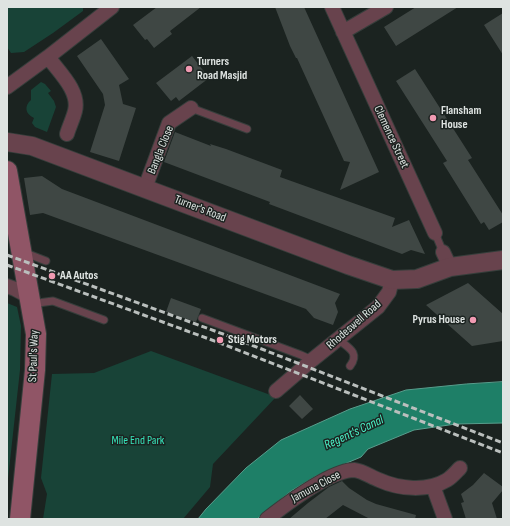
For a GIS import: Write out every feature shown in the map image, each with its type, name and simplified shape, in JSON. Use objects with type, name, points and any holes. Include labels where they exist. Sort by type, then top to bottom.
[{"type":"main road","name":"St Paul's Way","points":[[7,171],[36,334],[35,370],[20,519]]},
{"type":"street","points":[[7,87],[112,7]]},
{"type":"street","name":"Clemence Street","points":[[332,7],[435,233]]},
{"type":"street","points":[[343,32],[386,7]]},
{"type":"street","points":[[48,57],[71,88],[75,98],[75,110],[67,134]]},
{"type":"street","name":"Bangla Close","points":[[145,188],[169,123],[191,108]]},
{"type":"street","name":"Turner's Road","points":[[7,142],[32,146],[348,265],[392,280]]},
{"type":"street","points":[[392,280],[417,279],[446,259],[489,261],[503,260]]},
{"type":"street","name":"Rhodeswell Road","points":[[276,391],[378,307],[389,292],[392,280]]},
{"type":"street","points":[[7,286],[30,297]]},
{"type":"street","points":[[445,519],[433,486],[447,480],[460,468]]},
{"type":"street","name":"Jamuna Close","points":[[267,519],[309,489],[343,472],[354,470],[364,472],[396,486],[413,488],[433,486]]},
{"type":"lane","name":"Bangla Close","points":[[191,108],[247,129]]},
{"type":"lane","name":"Clemence Street","points":[[435,233],[446,259]]},
{"type":"lane","points":[[21,252],[46,261]]},
{"type":"lane","points":[[30,297],[38,303],[53,301],[104,320]]},
{"type":"lane","points":[[202,318],[312,360]]},
{"type":"lane","points":[[339,340],[353,352],[355,357],[350,366]]},
{"type":"green space","points":[[7,7],[83,7],[83,11],[24,52],[11,53],[7,47]]},
{"type":"green space","points":[[41,82],[51,91],[48,93],[54,101],[56,107],[47,132],[35,127],[32,123],[34,118],[26,110],[27,105],[31,100],[31,90]]},
{"type":"green space","points":[[7,303],[17,307],[21,326],[20,370],[8,479],[7,508]]},
{"type":"green space","name":"Mile End Park","points":[[151,351],[276,397],[213,464],[210,487],[183,519],[43,519],[47,494],[41,478],[52,374],[94,373]]},
{"type":"water","name":"Regent's Canal","points":[[503,382],[503,423],[456,424],[414,430],[368,449],[361,457],[316,476],[291,491],[257,519],[198,519],[246,468],[281,440],[350,409],[406,390]]},
{"type":"building","points":[[157,7],[201,7],[170,31],[172,34],[154,48],[147,39],[145,40],[133,25]]},
{"type":"building","points":[[275,7],[304,7],[379,172],[340,190],[350,162],[344,161],[297,58],[290,46]]},
{"type":"building","points":[[416,7],[458,7],[396,46],[384,27]]},
{"type":"building","points":[[503,13],[503,55],[484,25]]},
{"type":"building","points":[[101,39],[129,79],[119,85],[123,104],[136,108],[119,161],[90,152],[105,105],[103,94],[77,56]]},
{"type":"building","name":"Turners Road Masjid","points":[[192,56],[209,78],[179,101],[176,97],[171,101],[156,83]]},
{"type":"building","name":"Flansham House","points":[[415,69],[472,158],[468,160],[503,215],[503,222],[489,230],[484,222],[481,224],[443,163],[447,161],[396,81]]},
{"type":"building","points":[[175,132],[282,170],[280,177],[395,218],[392,227],[409,220],[425,254],[411,250],[402,254],[269,204],[270,202],[164,162]]},
{"type":"building","points":[[42,176],[62,189],[340,294],[335,303],[338,312],[333,325],[314,318],[306,309],[43,213],[30,215],[24,178]]},
{"type":"building","name":"Pyrus House","points":[[468,283],[503,314],[503,341],[472,346],[426,305]]},
{"type":"building","points":[[171,298],[201,309],[196,322],[166,312]]},
{"type":"building","points":[[300,395],[313,409],[302,419],[289,406]]},
{"type":"building","points":[[484,473],[503,487],[503,490],[492,503],[497,519],[466,519],[461,503],[464,502],[461,494],[473,485]]},
{"type":"building","points":[[342,481],[349,488],[367,500],[416,515],[415,519],[370,519],[343,505],[325,519],[289,519],[329,487]]},
{"type":"railway","points":[[7,255],[223,334],[503,443]]},
{"type":"railway","points":[[7,265],[220,343],[503,453]]},
{"type":"place","name":"Turners Road Masjid","points":[[189,69]]},
{"type":"place","name":"Flansham House","points":[[433,118]]},
{"type":"place","name":"AA Autos","points":[[52,276]]},
{"type":"place","name":"Pyrus House","points":[[473,320]]},
{"type":"place","name":"Stig Motors","points":[[220,340]]}]
